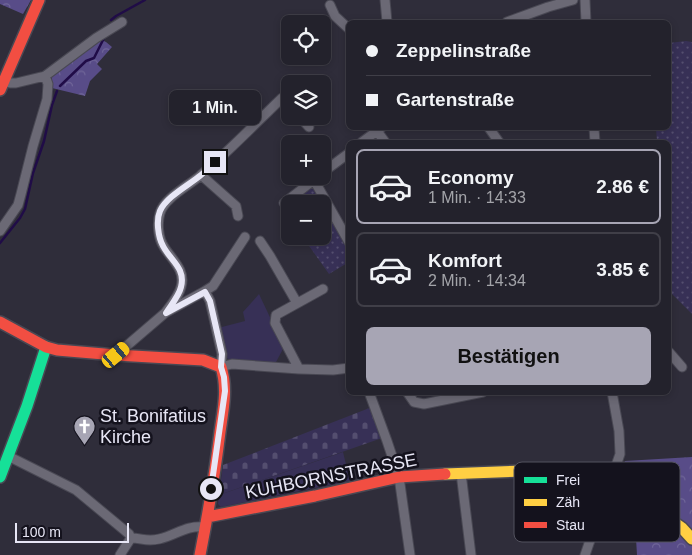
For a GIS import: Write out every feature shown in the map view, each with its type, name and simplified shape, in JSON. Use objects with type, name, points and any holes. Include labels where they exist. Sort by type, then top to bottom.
[{"type":"street","points":[[2,85],[39,0]]},
{"type":"street","points":[[385,0],[387,20]]},
{"type":"street","points":[[512,20],[548,6],[573,0]]},
{"type":"street","points":[[585,0],[586,20]]},
{"type":"street","points":[[330,5],[335,16],[346,26]]},
{"type":"street","points":[[2,85],[45,76],[96,38],[122,22]]},
{"type":"street","points":[[0,231],[18,205],[47,99],[48,84],[45,76]]},
{"type":"street","points":[[166,313],[181,289],[182,275],[174,260],[163,246],[158,222],[160,211],[168,200],[202,174],[281,99]]},
{"type":"street","points":[[365,140],[378,130]]},
{"type":"street","points":[[331,166],[346,155]]},
{"type":"street","points":[[202,174],[236,206],[238,216]]},
{"type":"street","points":[[294,195],[307,185]]},
{"type":"street","points":[[320,185],[346,236]]},
{"type":"street","points":[[116,355],[166,313],[213,286],[245,237]]},
{"type":"street","points":[[260,241],[297,303]]},
{"type":"street","points":[[299,369],[275,323],[276,315],[323,289]]},
{"type":"street","points":[[200,555],[218,449],[225,391],[221,367],[222,354],[210,301],[205,292]]},
{"type":"street","points":[[0,322],[46,347],[61,350],[203,360],[221,367],[232,364],[299,369],[346,368]]},
{"type":"street","points":[[0,477],[27,406],[46,347]]},
{"type":"street","points":[[671,354],[682,367]]},
{"type":"street","points":[[370,395],[399,478],[410,555]]},
{"type":"street","points":[[409,395],[414,402],[424,404],[468,395]]},
{"type":"street","points":[[613,395],[619,431],[620,454],[617,462]]},
{"type":"street","points":[[8,456],[76,490],[128,534],[131,538],[120,555]]},
{"type":"street","name":"KUHBORNSTRASSE","points":[[131,538],[162,539],[191,526],[206,522],[399,478],[514,471]]},
{"type":"street","points":[[461,473],[471,555]]},
{"type":"street","name":"KUHBORNSTRASSE","points":[[680,527],[692,539]]},
{"type":"street","points":[[585,555],[590,542]]},
{"type":"green space","points":[[0,0],[31,0],[23,14],[0,4]]},
{"type":"green space","points":[[100,39],[112,47],[97,64],[102,69],[90,81],[85,96],[52,88],[52,76]]},
{"type":"green space","points":[[692,42],[692,314],[671,293],[671,140],[657,140],[656,130],[671,130],[671,43]]},
{"type":"green space","points":[[312,185],[319,195],[300,195]]},
{"type":"green space","points":[[331,218],[346,245],[346,264],[329,274],[308,245],[331,245]]},
{"type":"green space","points":[[259,294],[284,347],[275,364],[231,361],[224,356],[218,328],[245,321],[243,312]]},
{"type":"green space","points":[[372,407],[382,438],[219,495],[223,465]]},
{"type":"green space","points":[[343,452],[350,481],[221,507],[218,504],[219,495]]},
{"type":"green space","points":[[692,457],[692,555],[637,555],[636,542],[680,542],[680,462],[625,461]]},
{"type":"waterway","points":[[111,20],[145,0]]},
{"type":"waterway","points":[[60,86],[86,61],[94,58],[105,36]]},
{"type":"waterway","points":[[0,243],[25,209],[33,173],[44,141],[57,91]]},
{"type":"traffic: fast","points":[[0,477],[27,406],[46,347]]},
{"type":"traffic: slow","points":[[445,474],[514,471]]},
{"type":"traffic: slow","points":[[680,527],[692,539]]},
{"type":"traffic: jam","points":[[0,90],[39,0]]},
{"type":"traffic: jam","points":[[0,322],[46,347],[57,350],[203,360],[221,367],[225,391],[214,478],[200,555]]},
{"type":"traffic: jam","points":[[207,517],[399,477],[445,474]]},
{"type":"place","name":"St. Bonifatius Kirche","points":[[84,445]]},
{"type":"route","points":[[211,489],[225,391],[221,367],[222,354],[210,301],[205,292],[166,313],[181,289],[182,275],[174,260],[163,246],[158,222],[160,211],[168,200],[215,162]]}]
